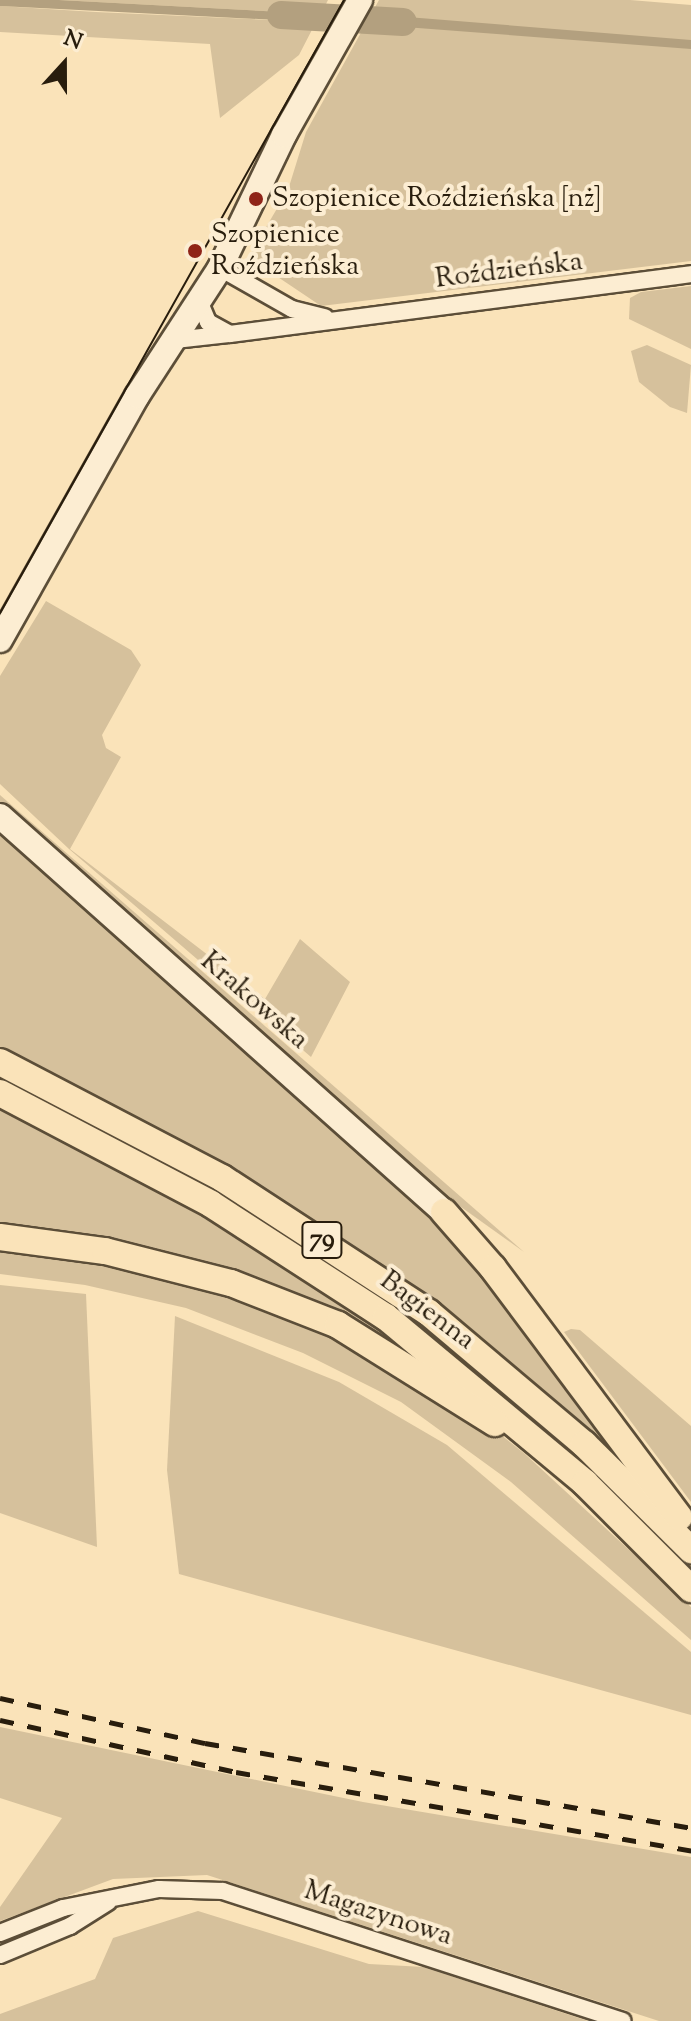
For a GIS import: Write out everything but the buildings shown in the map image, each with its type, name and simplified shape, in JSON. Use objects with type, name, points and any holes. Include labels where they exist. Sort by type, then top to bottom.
[{"type":"main road","name":"Bagienna","points":[[0,1062],[222,1178],[429,1313],[576,1437],[691,1550]]},
{"type":"main road","name":"Bagienna","points":[[0,1093],[197,1196],[312,1266],[455,1371],[585,1483],[691,1589]]},
{"type":"main road","points":[[444,1212],[493,1268],[691,1532]]},
{"type":"main road","points":[[0,1237],[178,1267],[338,1325],[585,1483]]},
{"type":"street","points":[[0,640],[137,396],[220,268],[284,135],[357,4]]},
{"type":"street","name":"Roździeńska","points":[[220,268],[292,309],[334,320]]},
{"type":"street","name":"Roździeńska","points":[[175,340],[691,274]]},
{"type":"street","points":[[200,303],[208,322],[230,334]]},
{"type":"street","name":"Krakowska","points":[[0,816],[21,838],[444,1212]]},
{"type":"street","name":"Krakowska","points":[[0,824],[21,838]]},
{"type":"street","name":"Magazynowa","points":[[0,1933],[63,1908],[159,1889],[223,1891],[622,2021]]},
{"type":"street","name":"Magazynowa","points":[[0,1955],[70,1926],[113,1899]]},
{"type":"shaded area","points":[[0,0],[59,0],[321,14],[316,22],[0,6]]},
{"type":"shaded area","points":[[59,0],[328,0],[321,14]]},
{"type":"shaded area","points":[[379,0],[630,0],[691,5],[691,261],[321,306],[257,263],[252,251],[288,190],[306,132]]},
{"type":"shaded area","points":[[0,6],[316,22],[299,55],[220,118],[210,44],[0,32]]},
{"type":"shaded area","points":[[370,14],[691,40],[691,49],[365,24]]},
{"type":"shaded area","points":[[691,286],[691,349],[629,319],[630,298],[641,292]]},
{"type":"shaded area","points":[[647,345],[691,365],[687,413],[670,407],[639,382],[631,351]]},
{"type":"shaded area","points":[[46,601],[131,650],[141,665],[102,735],[106,748],[121,757],[70,849],[265,999],[300,939],[350,982],[311,1057],[69,849],[0,784],[0,676]]},
{"type":"shaded area","points":[[0,795],[524,1252],[447,1197],[0,806]]},
{"type":"shaded area","points":[[0,831],[343,1130],[466,1250],[642,1482],[527,1382],[0,1048]]},
{"type":"shaded area","points":[[0,1105],[120,1164],[309,1276],[420,1356],[352,1321],[0,1227]]},
{"type":"shaded area","points":[[0,1246],[175,1276],[314,1324],[495,1430],[525,1454],[691,1607],[691,1640],[511,1482],[401,1402],[303,1353],[186,1308],[85,1285],[0,1274]]},
{"type":"shaded area","points":[[0,1285],[86,1294],[97,1547],[0,1513]]},
{"type":"shaded area","points":[[175,1316],[339,1382],[447,1445],[691,1652],[691,1715],[179,1574],[167,1470]]},
{"type":"shaded area","points":[[580,1330],[691,1426],[691,1502],[564,1332]]},
{"type":"shaded area","points":[[0,1727],[363,1802],[691,1857],[691,2021],[659,2021],[207,1875],[113,1879],[0,1921],[0,1907],[62,1818],[0,1798]]},
{"type":"shaded area","points":[[198,1911],[369,1964],[424,1967],[588,2021],[0,2021],[0,2014],[95,1979],[113,1938]]},
{"type":"waterway","points":[[281,15],[403,22]]},
{"type":"tram line","points":[[0,613],[344,0]]},
{"type":"railway","points":[[0,1698],[205,1743],[691,1828]]},
{"type":"railway","points":[[0,1720],[236,1772],[691,1851]]},
{"type":"place","name":"Szopienice Roździeńska [nż]","points":[[256,199]]},
{"type":"place","name":"Szopienice Roździeńska","points":[[195,251]]}]
